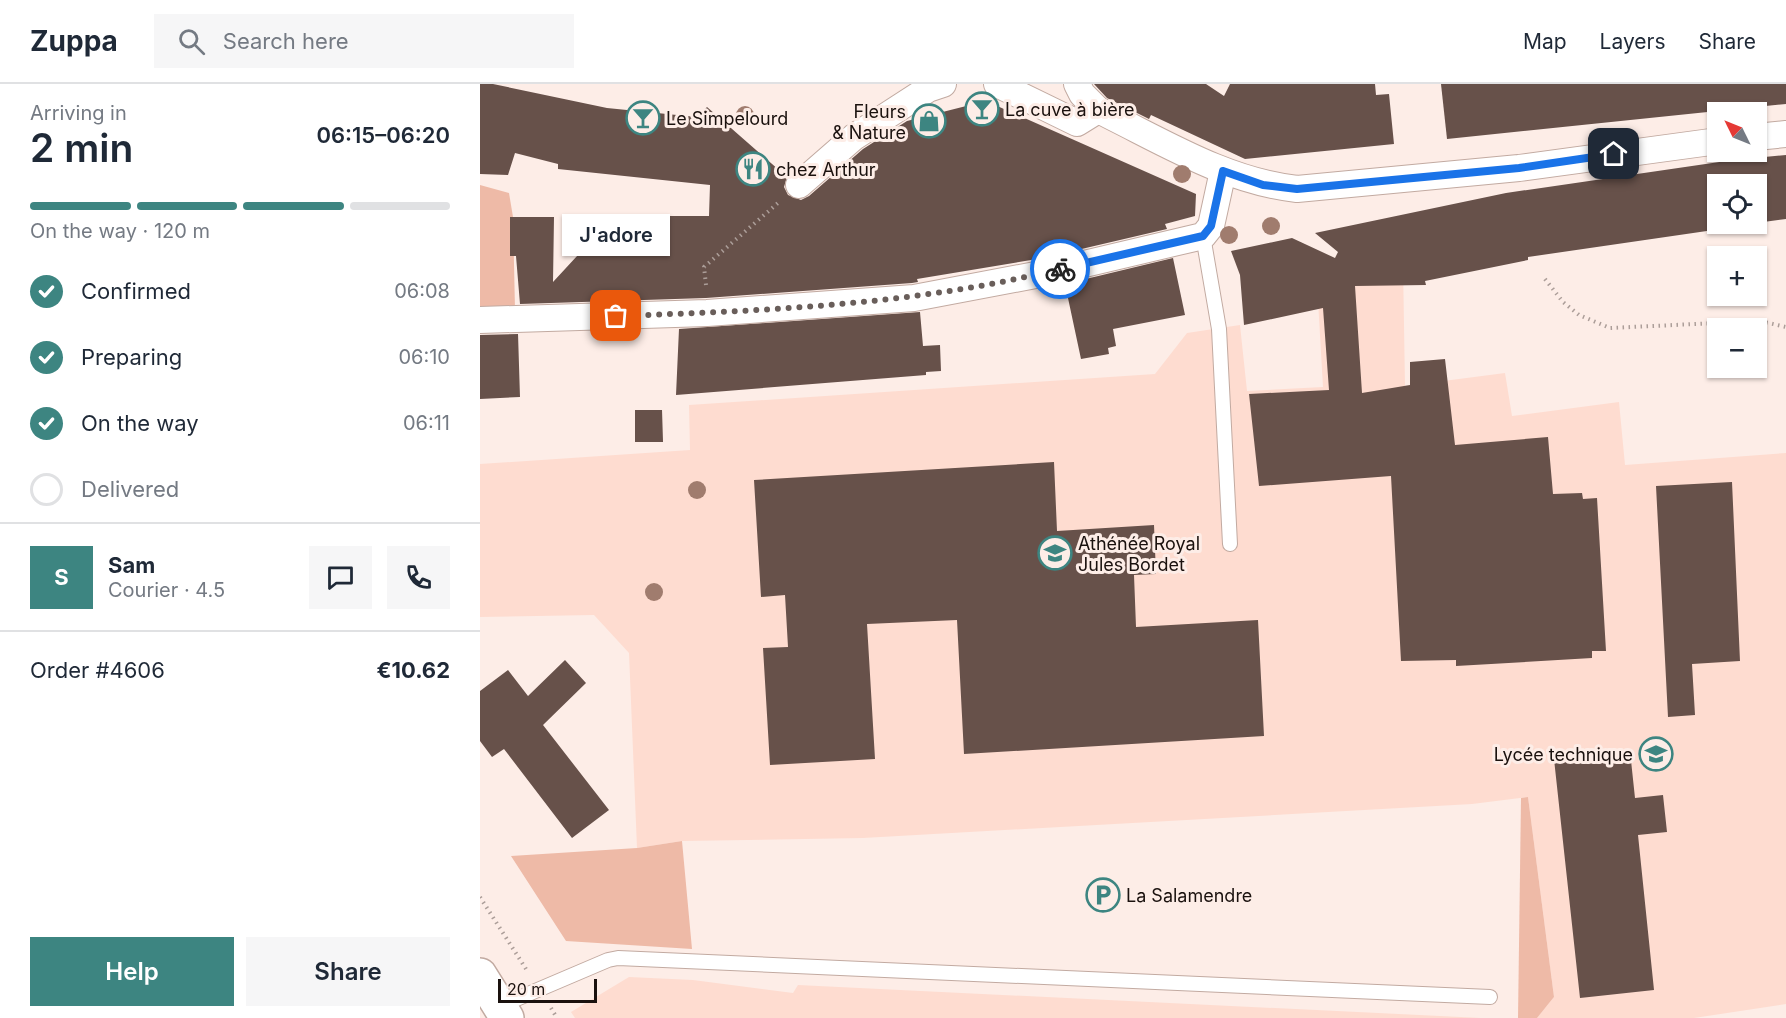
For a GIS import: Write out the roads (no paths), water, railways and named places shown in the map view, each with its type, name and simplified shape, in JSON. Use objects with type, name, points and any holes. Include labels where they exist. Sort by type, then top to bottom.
[{"type":"main road","points":[[480,975],[504,1012]]},
{"type":"street","points":[[799,185],[854,137],[928,90],[943,84]]},
{"type":"street","points":[[997,84],[1077,123],[1098,110]]},
{"type":"street","points":[[1077,84],[1082,94],[1098,110],[1223,171],[1263,185],[1297,189],[1519,168],[1707,142]]},
{"type":"street","points":[[1767,136],[1786,134]]},
{"type":"street","points":[[480,320],[707,313],[914,298],[1046,273],[1203,236],[1211,226],[1223,171]]},
{"type":"lane","points":[[1203,236],[1219,329],[1230,544]]},
{"type":"lane","points":[[504,1012],[608,960],[618,958],[1490,997]]},
{"type":"place","name":"La cuve à bière","points":[[982,109]]},
{"type":"place","name":"Le Simpelourd","points":[[643,118]]},
{"type":"place","name":"Fleurs & Nature","points":[[929,121]]},
{"type":"place","name":"chez Arthur","points":[[753,169]]},
{"type":"place","name":"J'adore","points":[[616,316]]},
{"type":"place","name":"Athénée Royal Jules Bordet","points":[[1055,553]]},
{"type":"place","name":"Lycée technique","points":[[1656,754]]},
{"type":"place","name":"La Salamendre","points":[[1103,895]]}]
